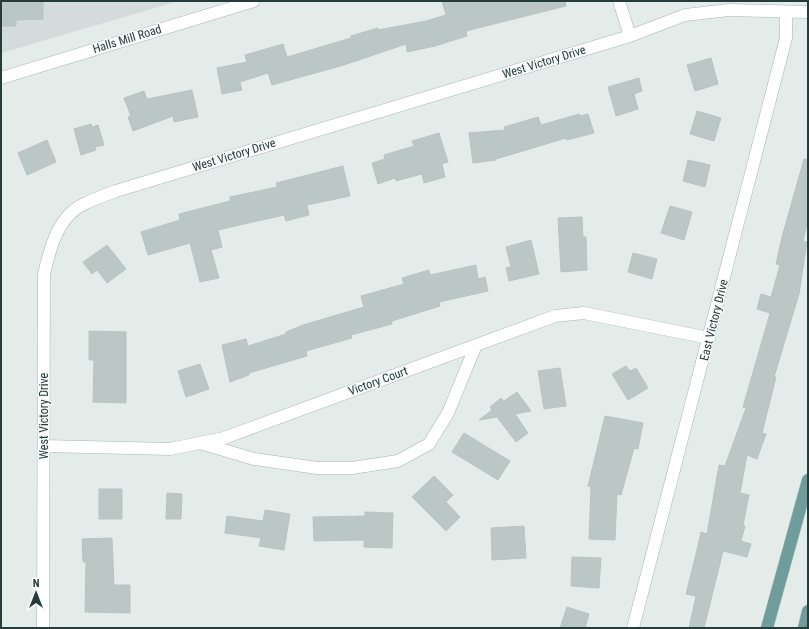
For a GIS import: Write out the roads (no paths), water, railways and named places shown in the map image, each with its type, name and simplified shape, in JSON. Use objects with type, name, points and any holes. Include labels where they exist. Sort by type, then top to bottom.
[{"type":"main road","points":[[768,628],[808,480]]},
{"type":"main road","points":[[804,628],[808,611]]},
{"type":"street","name":"Halls Mill Road","points":[[1,78],[254,1]]},
{"type":"street","points":[[620,1],[630,36]]},
{"type":"street","name":"West Victory Drive","points":[[43,628],[44,274],[49,249],[66,217],[83,204],[116,191],[630,36],[685,15],[729,10],[808,12]]},
{"type":"street","name":"East Victory Drive","points":[[633,628],[710,338],[786,38],[786,12]]},
{"type":"street","name":"Victory Court","points":[[44,446],[170,449],[224,438],[555,316],[584,313],[710,338]]},
{"type":"street","points":[[199,443],[254,459],[317,468],[352,468],[398,461],[429,444],[448,413],[476,345]]}]
